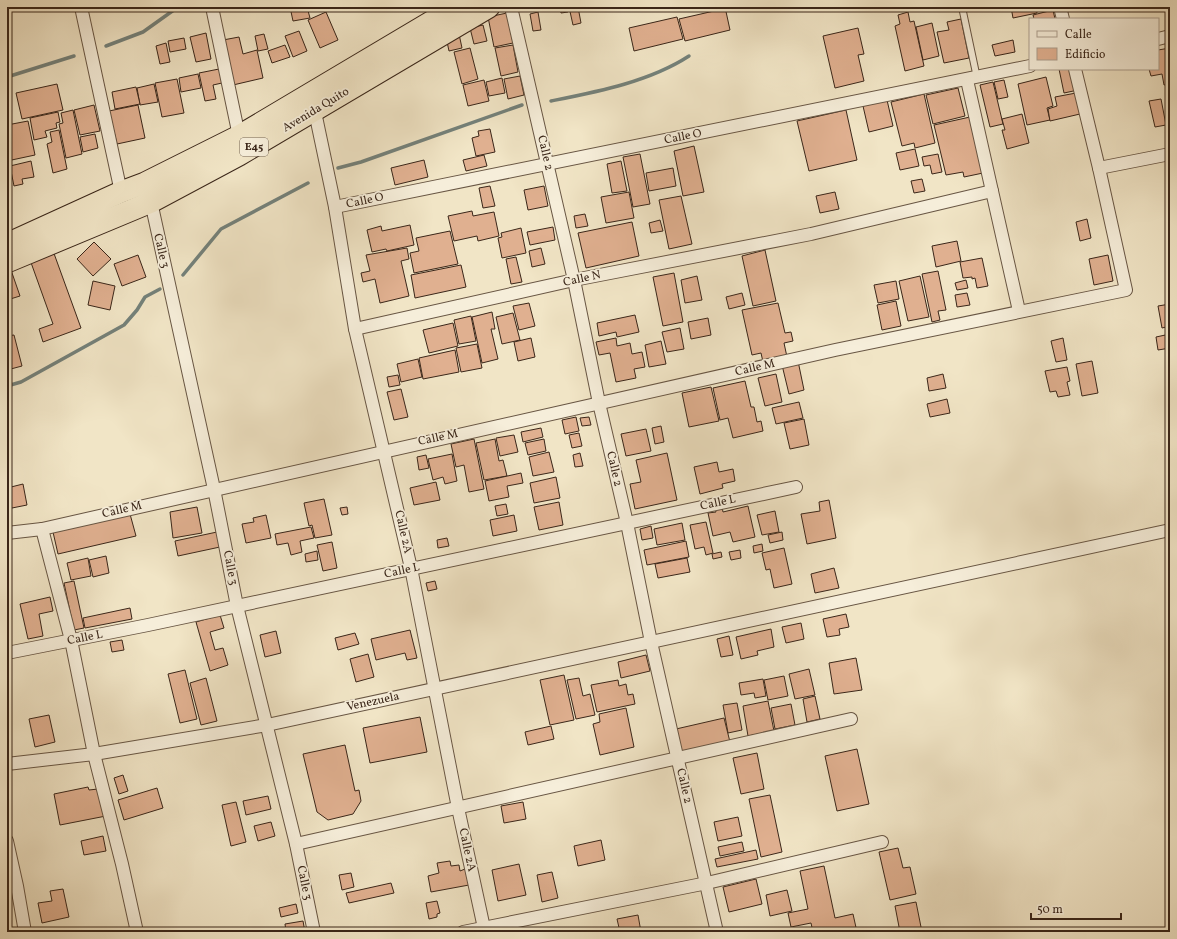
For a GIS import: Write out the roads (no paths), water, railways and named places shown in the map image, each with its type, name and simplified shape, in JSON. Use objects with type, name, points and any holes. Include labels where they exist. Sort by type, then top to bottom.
[{"type":"highway","name":"Avenida Quito","points":[[7,244],[121,192],[145,183],[239,136],[456,7]]},
{"type":"highway","name":"Avenida Quito","points":[[7,262],[151,202],[315,112],[489,7]]},
{"type":"street","points":[[81,7],[121,192]]},
{"type":"street","points":[[212,7],[239,136]]},
{"type":"street","name":"Calle 2","points":[[511,7],[548,163],[599,403],[627,523],[651,642],[717,932]]},
{"type":"street","points":[[1060,7],[1063,18]]},
{"type":"street","points":[[1159,39],[1170,36]]},
{"type":"street","name":"Calle O","points":[[335,207],[1029,66]]},
{"type":"street","points":[[1075,70],[1099,168],[1170,154]]},
{"type":"street","points":[[972,79],[992,190],[1020,311]]},
{"type":"street","name":"Calle 2A","points":[[315,112],[335,207],[355,329],[412,568],[458,808],[484,928]]},
{"type":"street","name":"Calle M","points":[[7,533],[42,529],[384,450],[835,350],[1126,290],[1099,168]]},
{"type":"street","name":"Calle N","points":[[355,329],[574,280],[811,234],[992,190]]},
{"type":"street","name":"Calle 3","points":[[151,202],[214,489],[237,606],[296,844],[314,932]]},
{"type":"street","name":"Calle L","points":[[7,653],[237,606],[796,487]]},
{"type":"street","points":[[42,529],[71,640],[94,754],[122,864],[137,932]]},
{"type":"street","name":"Venezuela","points":[[7,764],[94,754],[266,725],[1170,530]]},
{"type":"street","points":[[296,844],[851,719]]},
{"type":"street","points":[[7,841],[12,887],[25,932]]},
{"type":"street","points":[[463,932],[707,883],[882,842]]},
{"type":"lane","points":[[962,7],[972,79]]},
{"type":"waterway","points":[[106,46],[143,32],[178,7]]},
{"type":"waterway","points":[[7,77],[74,56]]},
{"type":"waterway","points":[[551,101],[622,85],[657,73],[689,56]]},
{"type":"waterway","points":[[338,168],[361,162],[522,105]]},
{"type":"waterway","points":[[183,275],[221,229],[308,183]]},
{"type":"waterway","points":[[7,386],[21,382],[124,325],[137,310],[145,297],[160,289]]}]
